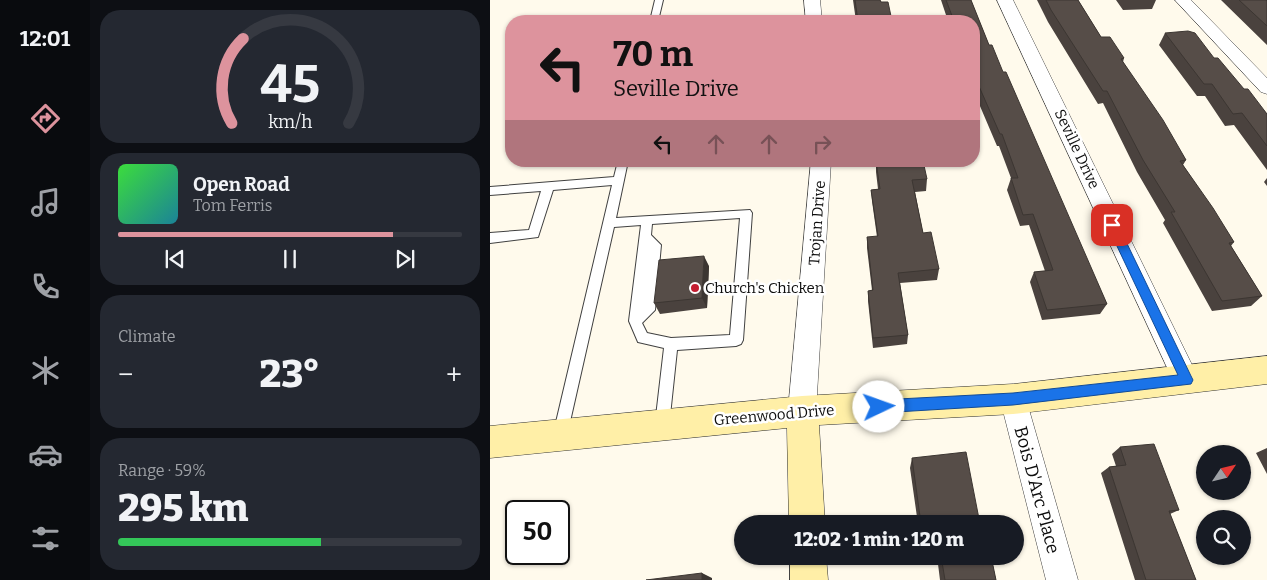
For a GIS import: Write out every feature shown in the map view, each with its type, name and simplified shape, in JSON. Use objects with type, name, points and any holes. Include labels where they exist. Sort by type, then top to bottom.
[{"type":"main road","name":"Greenwood Drive","points":[[490,442],[802,411],[1013,399],[1267,370]]},
{"type":"main road","name":"Trojan Drive","points":[[802,411],[807,515]]},
{"type":"main road","points":[[808,565],[809,580]]},
{"type":"street","points":[[812,0],[813,15]]},
{"type":"street","name":"Seville Drive","points":[[1005,0],[1186,380]]},
{"type":"street","points":[[1183,0],[1267,88]]},
{"type":"street","name":"Trojan Drive","points":[[802,411],[821,167]]},
{"type":"street","name":"Bois D'Arc Place","points":[[1013,399],[1062,580]]},
{"type":"lane","points":[[655,15],[659,0]]},
{"type":"lane","points":[[560,435],[622,167]]},
{"type":"lane","points":[[490,191],[618,181]]},
{"type":"lane","points":[[490,238],[534,234],[548,186]]},
{"type":"lane","points":[[608,223],[647,220],[746,213],[736,340],[671,344],[643,338],[635,321],[647,220]]},
{"type":"lane","points":[[662,425],[671,344]]},
{"type":"building","points":[[855,0],[880,0],[881,2],[888,2],[891,15],[857,15]]},
{"type":"building","points":[[946,0],[971,0],[977,15],[952,15]]},
{"type":"building","points":[[1046,0],[1078,0],[1101,37],[1110,37],[1124,58],[1121,59],[1163,120],[1186,160],[1180,161],[1234,242],[1229,243],[1262,296],[1222,301],[1171,212],[1175,212],[1143,160],[1107,91],[1103,91]]},
{"type":"building","points":[[1239,0],[1266,0],[1267,26]]},
{"type":"building","points":[[980,22],[1003,72],[1006,72],[1107,304],[1047,310],[1034,272],[1053,270],[1033,214],[1023,215],[1011,178],[1018,178],[1002,134],[1000,134],[980,89]]},
{"type":"building","points":[[1188,31],[1195,33],[1214,58],[1218,58],[1244,89],[1248,89],[1267,114],[1267,146],[1242,113],[1233,114],[1212,84],[1204,84],[1165,33]]},
{"type":"building","points":[[877,167],[924,167],[927,179],[912,180],[923,233],[931,232],[939,269],[898,273],[908,335],[873,338],[868,291],[873,290],[867,237],[878,236],[871,190],[880,189]]},
{"type":"building","points":[[704,256],[702,298],[654,303],[659,260]]},
{"type":"building","points":[[1154,444],[1179,510],[1169,511],[1196,580],[1146,580],[1109,467],[1126,465],[1120,447]]},
{"type":"building","points":[[966,452],[978,515],[920,515],[912,458]]},
{"type":"building","points":[[942,565],[993,565],[996,580],[945,580]]},
{"type":"building","points":[[702,573],[702,580],[646,580]]},
{"type":"place","name":"Church's Chicken","points":[[695,288]]},
{"type":"route","points":[[879,407],[1013,399],[1186,380],[1112,225]]}]
